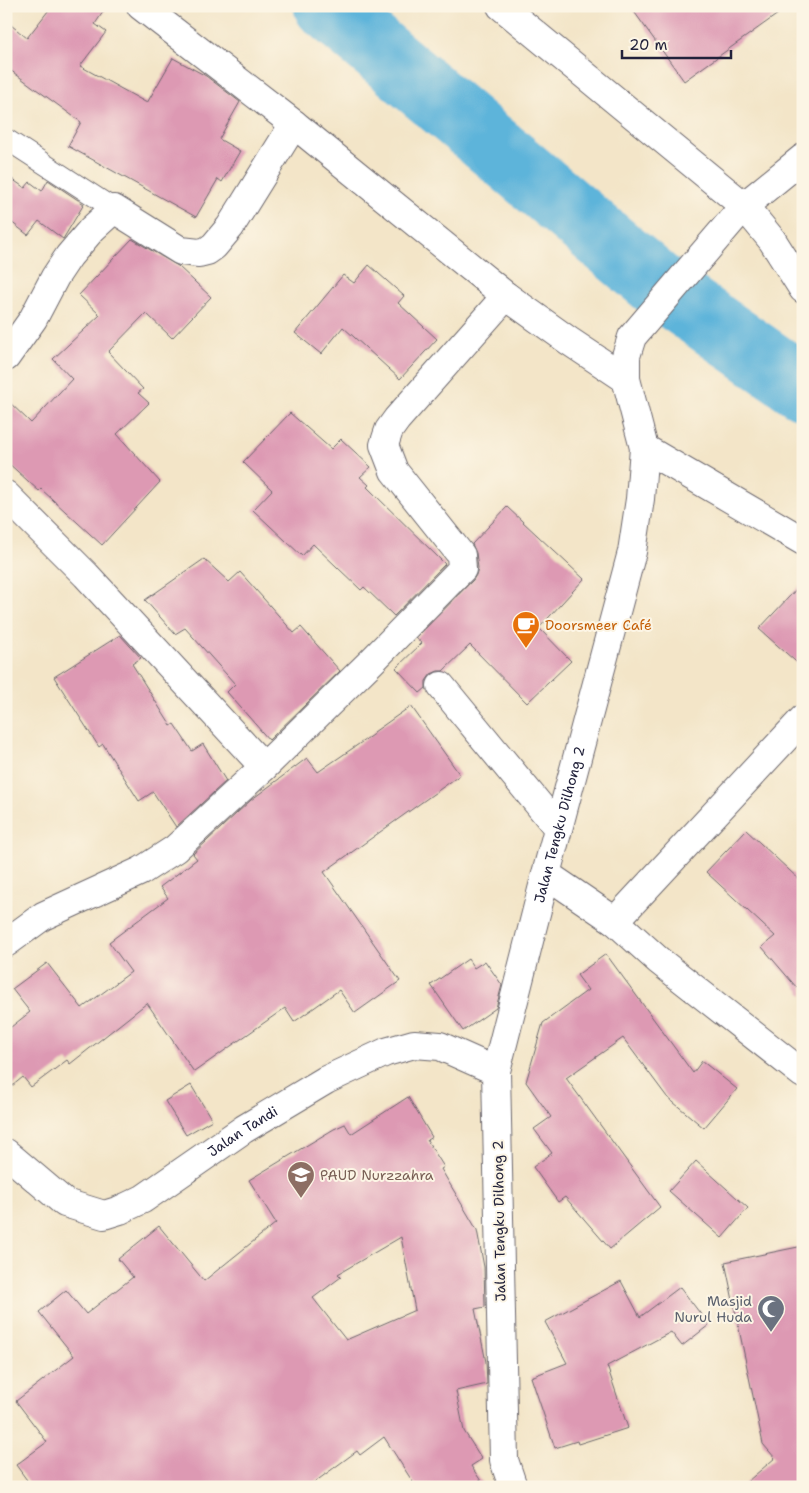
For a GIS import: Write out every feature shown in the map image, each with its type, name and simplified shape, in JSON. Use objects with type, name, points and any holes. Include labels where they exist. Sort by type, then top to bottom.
[{"type":"street","points":[[141,6],[294,124],[506,296],[626,379]]},
{"type":"street","points":[[501,6],[744,206],[772,240],[803,289]]},
{"type":"street","points":[[6,357],[33,319],[55,277],[69,256],[92,229],[114,209],[181,251],[199,253],[207,251],[214,246],[230,227],[294,124]]},
{"type":"street","name":"Jalan Tengku Dilhong 2","points":[[513,1487],[504,1460],[496,1071],[558,828],[632,552],[640,499],[644,448],[626,379],[626,356],[632,338],[744,206],[803,158]]},
{"type":"street","points":[[6,943],[43,916],[141,871],[175,850],[264,767],[462,569],[461,555],[394,471],[384,445],[397,418],[506,296]]},
{"type":"street","points":[[644,448],[803,541]]},
{"type":"street","points":[[6,495],[86,575],[264,767]]},
{"type":"street","points":[[441,686],[558,828]]},
{"type":"street","points":[[615,921],[803,719]]},
{"type":"street","points":[[546,874],[615,921],[658,960],[803,1074]]},
{"type":"street","name":"Jalan Tandi","points":[[6,1153],[65,1203],[104,1214],[120,1210],[143,1199],[244,1129],[326,1080],[386,1052],[414,1044],[440,1046],[496,1071]]},
{"type":"lane","points":[[6,139],[114,209]]},
{"type":"building","points":[[52,6],[107,6],[95,24],[106,32],[80,66],[147,103],[173,58],[206,76],[240,102],[219,139],[240,151],[222,182],[218,179],[196,217],[68,146],[81,122],[6,67],[6,21],[27,38]]},
{"type":"building","points":[[630,6],[789,6],[684,81]]},
{"type":"building","points":[[6,175],[25,188],[30,182],[42,191],[48,180],[84,204],[63,239],[39,221],[28,235],[6,218]]},
{"type":"building","points":[[132,239],[178,266],[211,297],[172,338],[146,313],[108,352],[143,389],[138,393],[149,403],[117,434],[160,482],[102,545],[41,489],[39,491],[6,461],[6,399],[31,423],[72,379],[53,359],[100,315],[79,295]]},
{"type":"building","points":[[369,265],[404,296],[398,303],[437,339],[400,379],[343,327],[321,354],[295,333],[343,275],[354,283]]},
{"type":"building","points":[[290,413],[331,449],[341,439],[371,467],[360,477],[369,485],[367,487],[445,564],[394,616],[364,587],[361,590],[313,544],[302,556],[253,510],[272,490],[243,462]]},
{"type":"building","points":[[507,507],[584,579],[539,628],[571,661],[527,703],[470,645],[443,671],[431,674],[426,681],[426,688],[420,693],[396,668],[422,643],[416,638],[473,580],[478,568],[476,553],[472,544]]},
{"type":"building","points":[[204,559],[229,582],[240,572],[294,633],[301,627],[340,671],[269,740],[227,692],[235,684],[185,628],[175,634],[145,600]]},
{"type":"building","points":[[803,582],[803,668],[759,629]]},
{"type":"building","points":[[120,635],[141,658],[132,664],[171,726],[174,724],[192,751],[203,744],[226,781],[176,827],[153,792],[139,801],[103,744],[99,747],[54,677]]},
{"type":"building","points":[[411,706],[460,775],[324,872],[400,981],[355,1013],[339,990],[294,1022],[285,1008],[194,1072],[147,1003],[70,1064],[67,1060],[31,1087],[23,1077],[6,1091],[6,1031],[30,1012],[12,989],[47,963],[82,1008],[131,972],[109,942],[168,898],[160,887],[197,859],[193,854],[251,800],[307,758],[318,772]]},
{"type":"building","points":[[746,830],[803,883],[803,995],[762,947],[775,936],[706,872]]},
{"type":"building","points":[[606,954],[693,1073],[702,1061],[737,1089],[704,1128],[667,1097],[623,1038],[566,1078],[660,1207],[610,1249],[565,1197],[558,1202],[533,1167],[552,1153],[534,1129],[551,1117],[526,1082],[543,1023],[588,990],[577,975]]},
{"type":"building","points":[[468,959],[474,968],[485,961],[502,985],[496,1008],[463,1031],[431,985]]},
{"type":"building","points":[[191,1085],[212,1120],[186,1135],[165,1101]]},
{"type":"building","points":[[408,1097],[432,1137],[427,1140],[444,1167],[441,1169],[477,1230],[484,1267],[485,1307],[475,1309],[486,1362],[487,1384],[456,1391],[464,1431],[482,1459],[471,1466],[485,1487],[416,1487],[384,1437],[360,1455],[357,1451],[308,1487],[32,1487],[16,1465],[47,1442],[16,1401],[74,1356],[39,1312],[66,1290],[86,1314],[133,1277],[118,1259],[159,1226],[204,1281],[276,1223],[249,1180],[345,1124],[351,1134]],"holes":[[[401,1237],[415,1310],[346,1340],[313,1298],[341,1277],[338,1274]]]},
{"type":"building","points":[[696,1161],[748,1208],[722,1238],[669,1191]]},
{"type":"building","name":"Masjid Nurul Huda","points":[[803,1246],[803,1487],[741,1487],[775,1458],[763,1444],[725,1262]]},
{"type":"building","points":[[621,1281],[640,1317],[680,1287],[709,1325],[682,1346],[671,1332],[607,1366],[628,1428],[578,1444],[577,1441],[555,1448],[531,1377],[567,1363],[545,1322]]},
{"type":"waterway","points":[[326,6],[664,290],[803,387]]},
{"type":"place","name":"Doorsmeer Café","points":[[526,649]]},
{"type":"place","name":"PAUD Nurzzahra","points":[[301,1199]]},
{"type":"place","name":"Masjid Nurul Huda","points":[[771,1333]]}]
